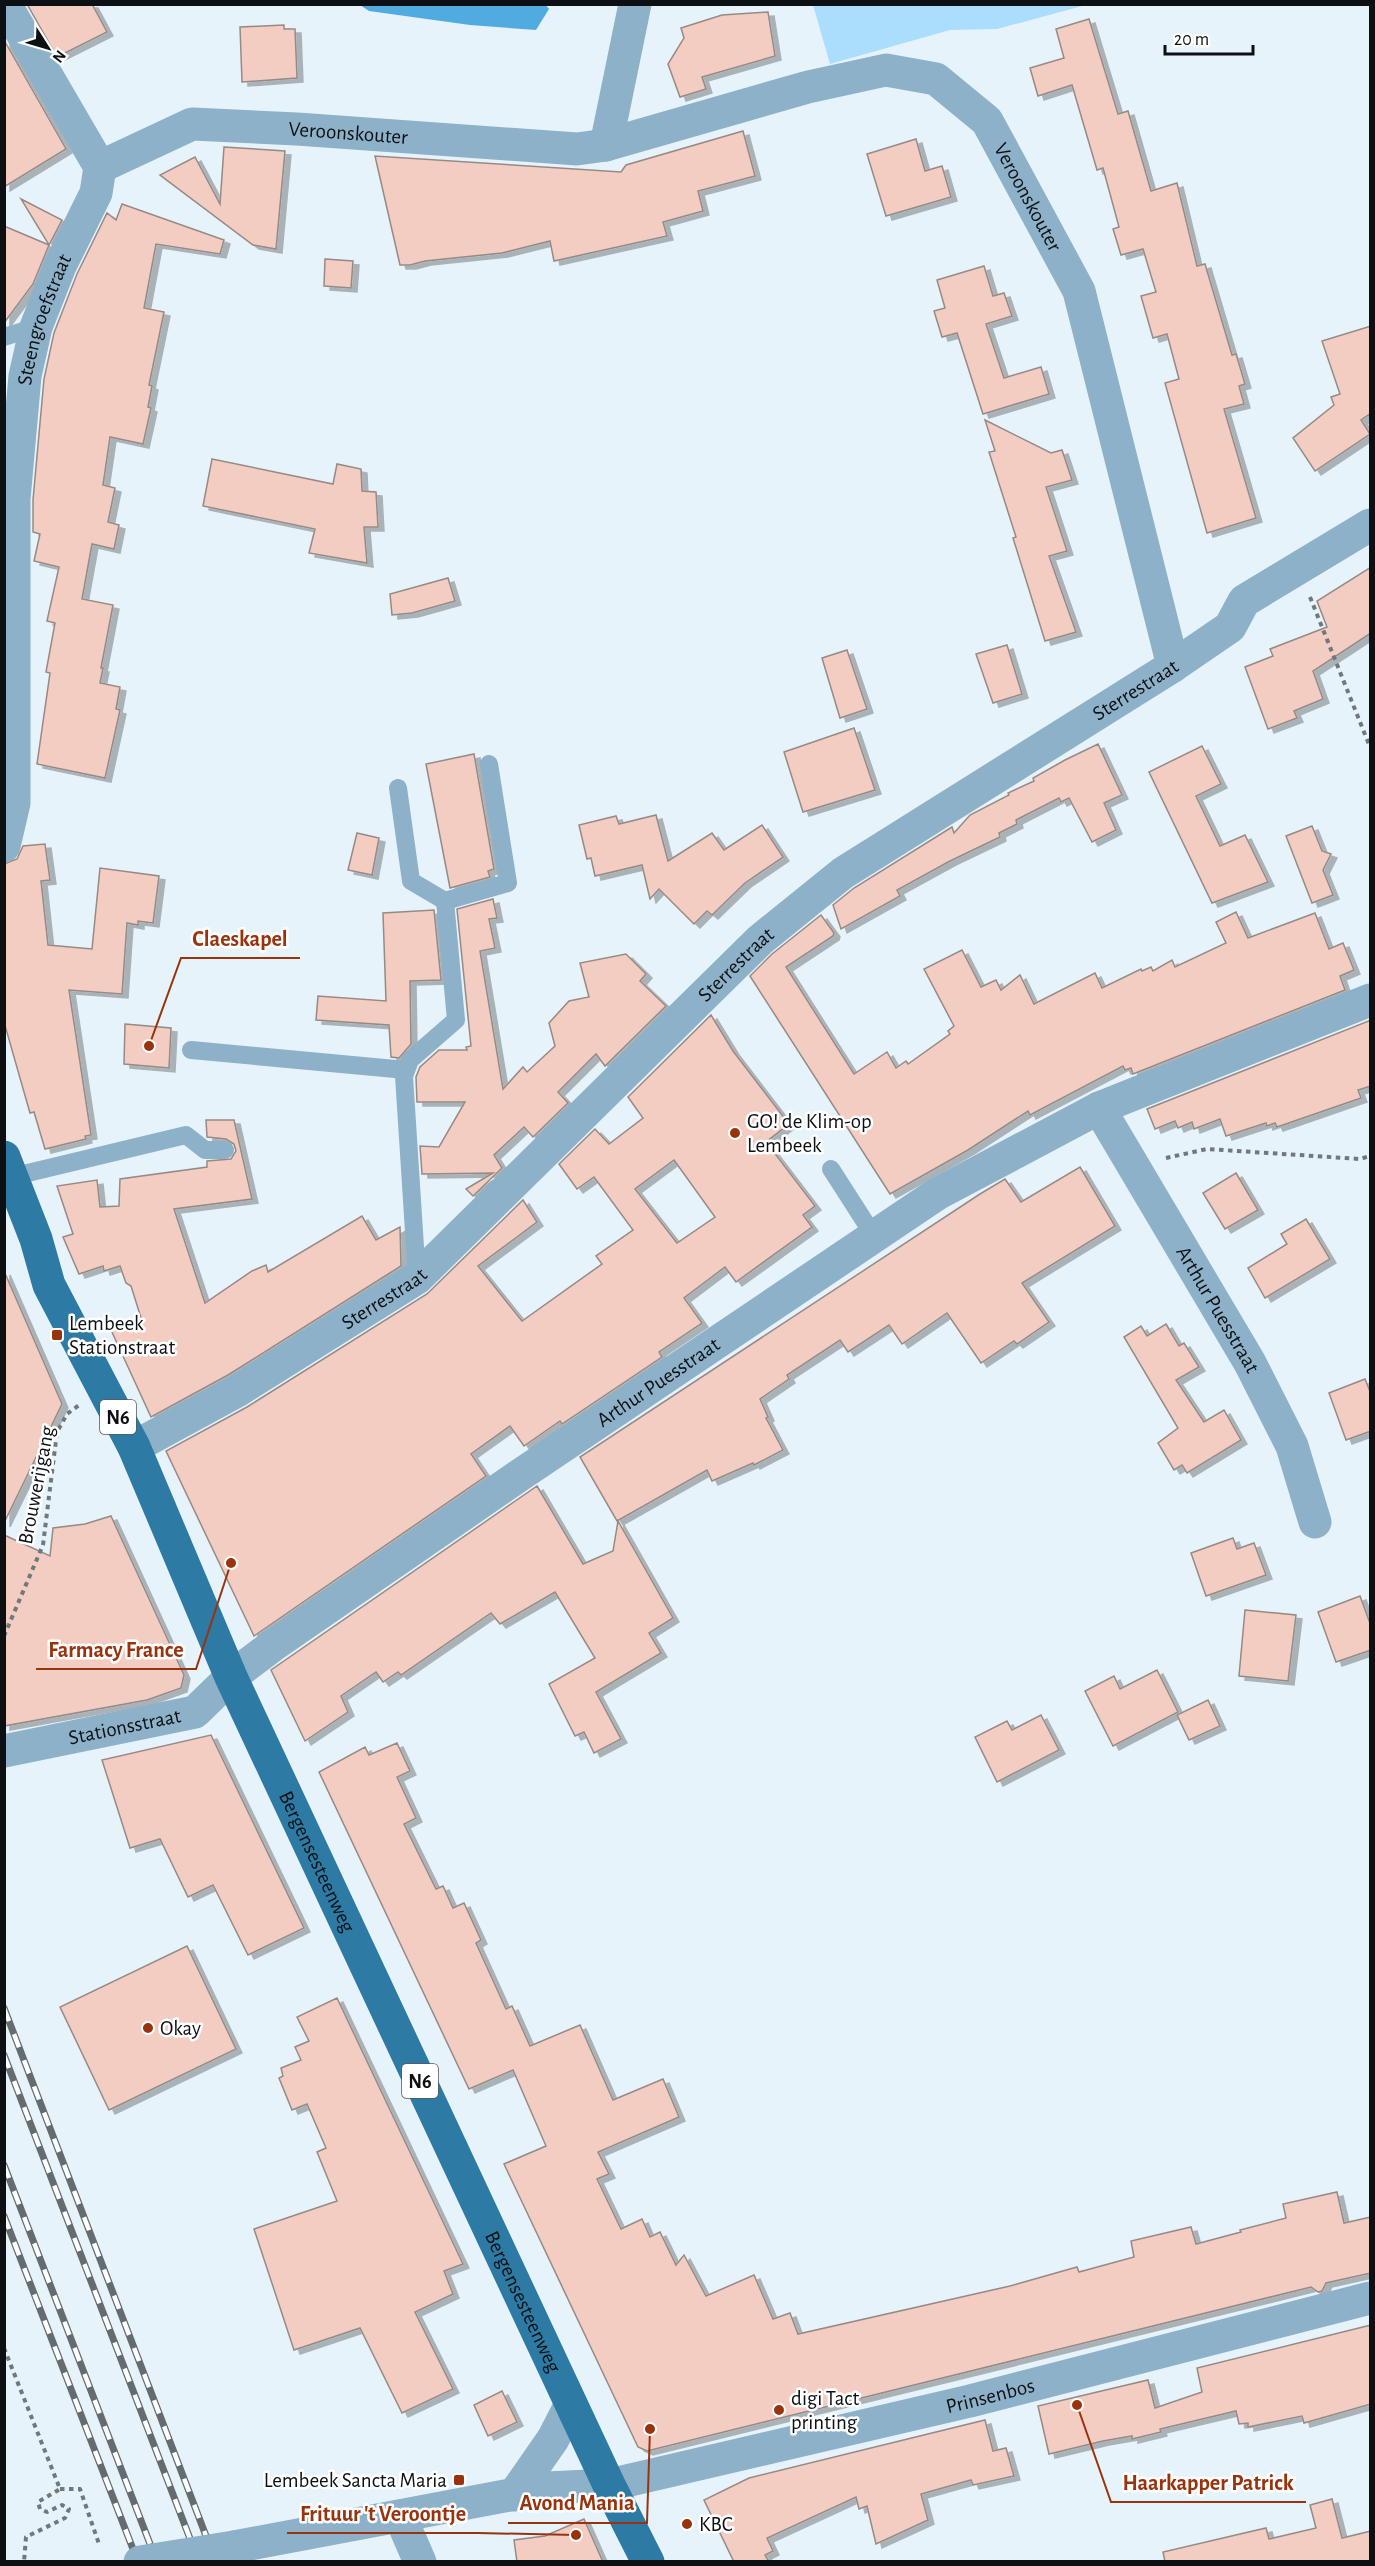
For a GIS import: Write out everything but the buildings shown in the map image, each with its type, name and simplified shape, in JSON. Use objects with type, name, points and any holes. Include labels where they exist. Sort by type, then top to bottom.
[{"type":"main road","name":"Bergensesteenweg","points":[[8,1167],[36,1239],[49,1285],[134,1447],[231,1677],[609,2485],[648,2562]]},
{"type":"street","points":[[5,4],[99,167]]},
{"type":"street","points":[[606,145],[635,4]]},
{"type":"street","name":"Veroonskouter","points":[[99,167],[192,124],[287,128],[578,149],[606,145],[808,87],[886,70],[936,79],[987,122],[1079,291],[1173,666]]},
{"type":"street","name":"Steengroefstraat","points":[[4,846],[14,803],[14,499],[25,376],[36,327],[60,266],[96,193],[99,167]]},
{"type":"street","name":"Sterrestraat","points":[[134,1447],[237,1391],[417,1278],[760,940],[843,873],[1173,666],[1230,627],[1244,601],[1371,525]]},
{"type":"street","name":"Arthur Puesstraat","points":[[231,1677],[272,1646],[507,1484],[937,1194],[1099,1108],[1371,1000]]},
{"type":"street","name":"Arthur Puesstraat","points":[[1099,1108],[1250,1363],[1292,1446],[1315,1522]]},
{"type":"street","name":"Stationsstraat","points":[[4,1751],[195,1712],[231,1677]]},
{"type":"street","name":"Prinsenbos","points":[[140,2562],[234,2547],[547,2488],[609,2485],[959,2404],[1371,2298]]},
{"type":"street","points":[[514,2495],[553,2439],[572,2404]]},
{"type":"street","points":[[400,2516],[420,2562]]},
{"type":"lane","points":[[4,337],[36,327]]},
{"type":"lane","points":[[398,788],[411,881],[446,901],[508,883],[489,764]]},
{"type":"lane","points":[[417,1278],[404,1076],[410,1060],[456,1020],[446,901]]},
{"type":"lane","points":[[191,1050],[406,1070]]},
{"type":"lane","points":[[8,1167],[186,1135],[205,1150],[225,1150]]},
{"type":"lane","points":[[831,1169],[874,1236]]},
{"type":"path","points":[[1299,570],[1371,747]]},
{"type":"path","points":[[1133,1166],[1207,1149],[1360,1159],[1371,1156]]},
{"type":"path","name":"Brouwerijgang","points":[[4,1636],[43,1545],[57,1432],[67,1414],[101,1386]]},
{"type":"path","points":[[4,2348],[60,2489]]},
{"type":"path","points":[[24,2562],[26,2537],[37,2529],[65,2518],[69,2509],[62,2505],[47,2512],[40,2508],[38,2502],[60,2489],[80,2489],[99,2544]]},
{"type":"shaded area","points":[[545,4],[549,9],[536,30],[470,25],[369,11],[360,5]]},
{"type":"shaded area","points":[[813,4],[1086,5],[997,29],[950,30],[830,64]]},
{"type":"railway","points":[[4,2008],[216,2562]]},
{"type":"railway","points":[[4,2055],[199,2562]]},
{"type":"railway","points":[[4,2165],[157,2562]]},
{"type":"railway","points":[[4,2216],[138,2562]]},
{"type":"place","name":"Claeskapel","points":[[149,1046]]},
{"type":"place","name":"GO! de Klim-op Lembeek","points":[[735,1133]]},
{"type":"place","name":"Lembeek Stationstraat","points":[[57,1335]]},
{"type":"place","name":"Farmacy France","points":[[231,1563]]},
{"type":"place","name":"Okay","points":[[148,2028]]},
{"type":"place","name":"Haarkapper Patrick","points":[[1077,2405]]},
{"type":"place","name":"digi Tact printing","points":[[779,2410]]},
{"type":"place","name":"Avond Mania","points":[[650,2429]]},
{"type":"place","name":"Lembeek Sancta Maria","points":[[459,2480]]},
{"type":"place","name":"KBC","points":[[687,2524]]},
{"type":"place","name":"Frituur 't Veroontje","points":[[576,2535]]}]
